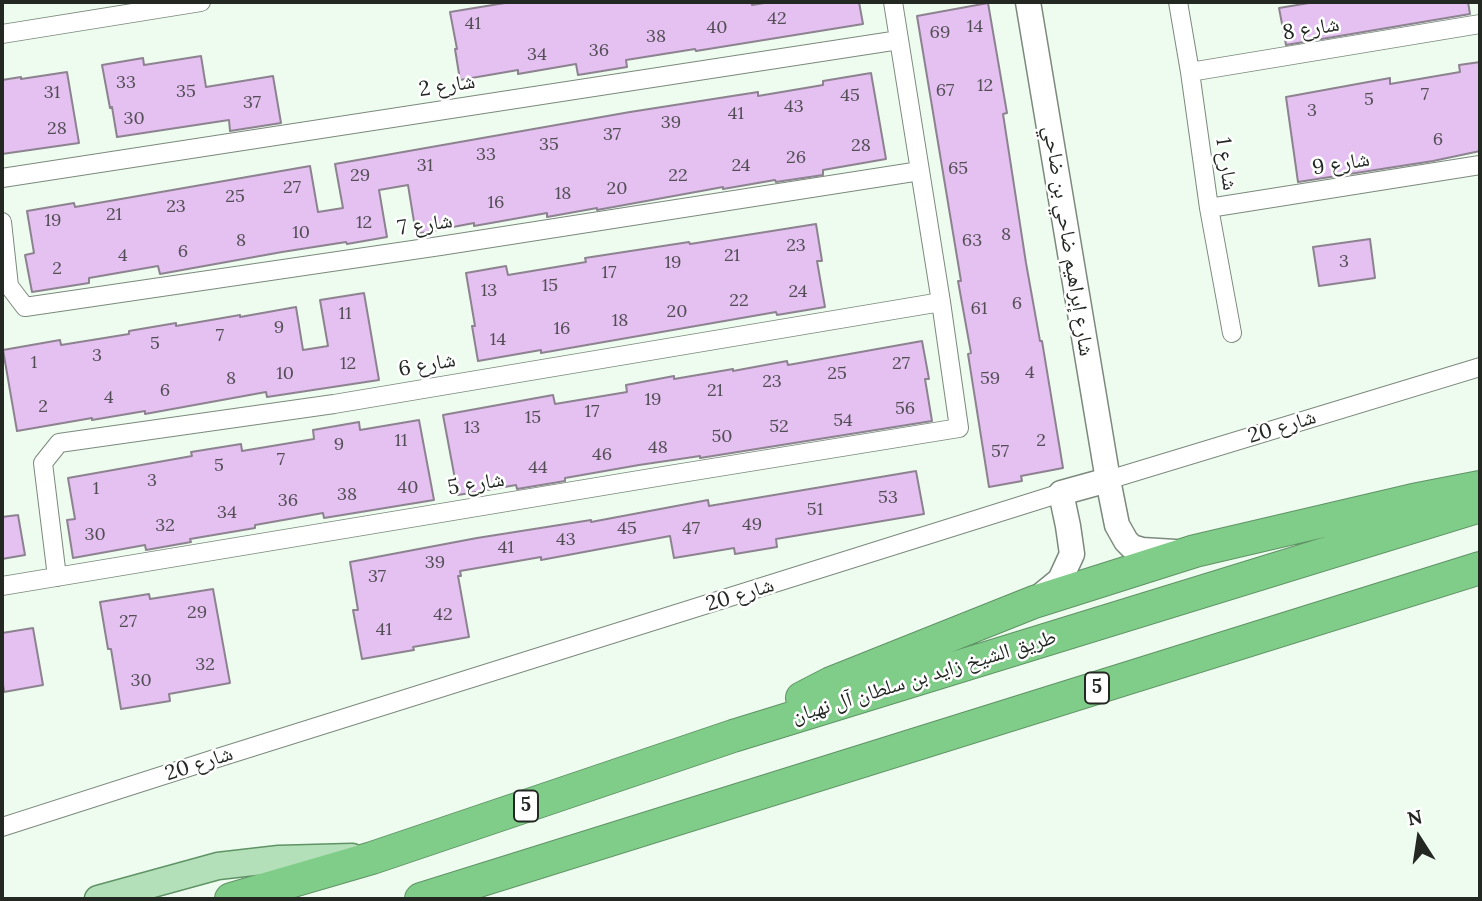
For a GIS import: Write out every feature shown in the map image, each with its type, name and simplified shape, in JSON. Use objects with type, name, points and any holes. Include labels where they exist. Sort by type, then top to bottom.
[{"type":"highway","points":[[733,736],[831,683],[1034,602],[1195,551],[1480,487]]},
{"type":"highway","name":"طريق الشيخ زايد بن سلطان آل نهيان","points":[[231,899],[372,858],[733,736],[1480,506]]},
{"type":"highway","name":"5","points":[[421,899],[1480,568]]},
{"type":"main road","name":"طريق الشيخ زايد بن سلطان آل نهيان","points":[[97,899],[218,866],[279,859],[372,858]]},
{"type":"street","points":[[2,34],[201,2]]},
{"type":"street","points":[[893,2],[941,302]]},
{"type":"street","name":"شارع إبراهيم ضاحي بن ضاحي","points":[[1028,2],[1117,524],[1132,547],[1163,552],[1195,551]]},
{"type":"street","name":"شارع 1","points":[[1178,2],[1209,208],[1232,333]]},
{"type":"street","name":"شارع 8","points":[[1190,72],[1480,24]]},
{"type":"street","name":"شارع 2","points":[[2,178],[899,40]]},
{"type":"street","name":"شارع 9","points":[[1209,208],[1480,165]]},
{"type":"street","name":"شارع 7","points":[[2,222],[9,286],[25,307],[920,171]]},
{"type":"street","name":"شارع 5","points":[[2,586],[958,429],[941,302]]},
{"type":"street","name":"شارع 6","points":[[57,577],[43,463],[59,443],[334,404],[941,302]]},
{"type":"street","name":"شارع 20","points":[[2,827],[1061,494],[1480,367]]},
{"type":"street","points":[[1034,602],[1060,580],[1072,554],[1061,494]]},
{"type":"building","points":[[511,2],[751,2],[752,5],[770,2],[859,2],[863,24],[626,60],[627,67],[578,75],[576,64],[460,80],[450,12]]},
{"type":"building","points":[[1315,2],[1468,2],[1470,14],[1286,45],[1279,8]]},
{"type":"building","points":[[988,3],[1007,113],[1003,114],[1026,263],[1063,468],[1021,476],[1022,481],[989,487],[968,354],[971,353],[958,281],[961,281],[917,16]]},
{"type":"building","points":[[201,56],[206,87],[273,76],[281,123],[230,131],[229,120],[117,137],[102,65],[143,58],[144,65]]},
{"type":"building","points":[[1480,62],[1480,151],[1298,182],[1286,97],[1390,78],[1390,84],[1460,72],[1459,65]]},
{"type":"building","points":[[67,72],[79,143],[2,154],[2,80]]},
{"type":"building","points":[[871,73],[886,159],[823,170],[823,175],[723,187],[547,217],[547,213],[474,226],[474,223],[416,234],[408,185],[379,190],[387,237],[160,274],[158,266],[89,278],[89,283],[32,292],[25,255],[34,253],[27,211],[74,203],[75,207],[310,166],[318,212],[343,208],[335,164],[630,112],[823,85],[823,81]]},
{"type":"building","points":[[816,224],[822,261],[817,261],[825,307],[777,315],[776,312],[541,353],[541,350],[478,361],[466,273],[506,266],[508,275],[586,262],[585,258]]},
{"type":"building","points":[[1370,239],[1375,278],[1319,286],[1313,247]]},
{"type":"building","points":[[364,293],[379,380],[267,397],[266,392],[145,414],[145,411],[92,418],[17,431],[3,350],[60,340],[61,345],[176,323],[176,326],[296,307],[303,350],[328,346],[320,300]]},
{"type":"building","points":[[922,341],[929,379],[925,379],[932,421],[700,458],[639,465],[517,489],[516,485],[458,495],[443,415],[553,395],[555,404],[627,392],[626,385],[674,376],[674,379],[787,361],[788,365]]},
{"type":"building","points":[[419,420],[434,500],[324,518],[323,513],[190,539],[191,542],[146,550],[145,545],[73,558],[67,520],[75,519],[68,478],[192,456],[191,452],[241,444],[242,451],[314,439],[313,430],[359,422],[360,430]]},
{"type":"building","points":[[916,471],[924,514],[776,539],[777,547],[735,554],[734,548],[674,558],[670,536],[541,560],[541,557],[460,571],[461,576],[458,576],[469,637],[362,659],[353,610],[358,610],[350,562],[708,500],[709,506]]},
{"type":"building","points":[[18,515],[25,555],[2,559],[2,517]]},
{"type":"building","points":[[213,589],[230,683],[169,694],[170,701],[121,709],[100,602],[149,594],[150,599]]},
{"type":"building","points":[[33,628],[43,685],[4,692],[2,633]]}]
